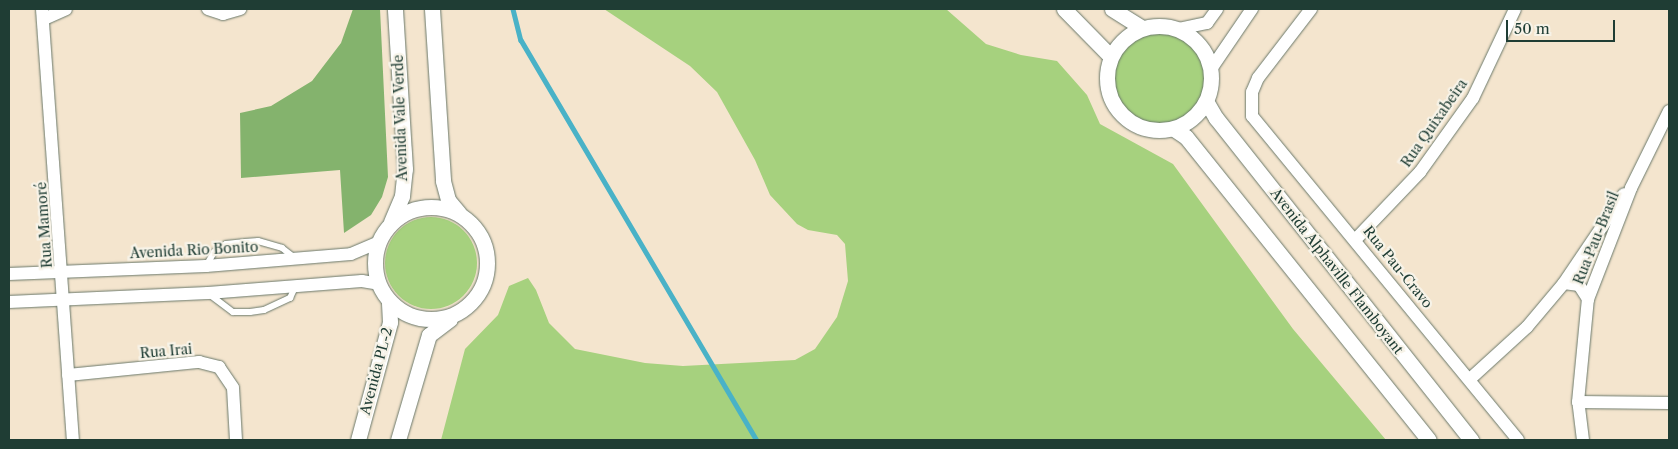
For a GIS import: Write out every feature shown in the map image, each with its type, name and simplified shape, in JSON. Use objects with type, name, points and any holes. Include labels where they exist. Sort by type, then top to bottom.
[{"type":"street","points":[[43,14],[66,9]]},
{"type":"street","points":[[208,9],[223,14],[240,9]]},
{"type":"street","name":"Avenida Vale Verde","points":[[389,225],[402,196],[405,169],[395,9]]},
{"type":"street","points":[[398,440],[429,335],[468,306],[480,292],[486,276],[487,258],[483,241],[474,226],[460,215],[448,200],[443,181],[432,9]]},
{"type":"street","points":[[1064,9],[1111,57]]},
{"type":"street","points":[[1112,9],[1142,28]]},
{"type":"street","points":[[1178,29],[1207,24],[1217,9]]},
{"type":"street","points":[[1211,69],[1205,52],[1193,38],[1178,29],[1166,26],[1142,28],[1124,40],[1111,57],[1107,74],[1108,90],[1115,106],[1126,119],[1140,128],[1157,131],[1174,129],[1187,123],[1206,101],[1211,69],[1252,9]]},
{"type":"street","name":"Rua Pau-Cravo","points":[[1311,9],[1258,78],[1252,92],[1252,116],[1356,239],[1518,440]]},
{"type":"street","name":"Rua Quixabeira","points":[[1356,239],[1420,172],[1473,98],[1515,9]]},
{"type":"street","name":"Rua Mamoré","points":[[43,14],[63,271],[73,440]]},
{"type":"street","name":"Avenida Alphaville Flamboyant","points":[[1206,101],[1216,118],[1471,440]]},
{"type":"street","name":"Rua Pau-Brasil","points":[[1583,440],[1578,402],[1588,299],[1631,188],[1669,111]]},
{"type":"street","points":[[1174,129],[1186,137],[1429,440]]},
{"type":"street","name":"Rua Pau-Brasil","points":[[1470,379],[1527,327],[1564,283],[1624,192],[1631,188]]},
{"type":"street","points":[[454,316],[436,320],[419,319],[402,312],[389,301],[379,284],[375,263],[379,242],[389,225],[404,213],[423,207],[442,208],[460,215]]},
{"type":"street","name":"Avenida Rio Bonito","points":[[9,274],[206,266],[296,259],[351,254],[379,242]]},
{"type":"street","points":[[9,302],[208,293],[362,281],[379,284]]},
{"type":"street","name":"Rua Pau-Brasil","points":[[1564,283],[1579,285],[1588,299]]},
{"type":"street","name":"Avenida PL-2","points":[[358,440],[390,322],[389,301]]},
{"type":"street","name":"Rua Irai","points":[[68,375],[200,362],[219,367],[232,388],[236,440]]},
{"type":"street","points":[[1578,402],[1669,403]]},
{"type":"lane","points":[[206,266],[214,252],[226,244],[245,242],[258,241],[282,248],[296,259]]},
{"type":"lane","points":[[208,293],[233,312],[250,312],[264,310],[290,298],[296,286]]},
{"type":"green space","points":[[353,9],[380,9],[388,177],[382,197],[371,215],[344,233],[340,170],[241,178],[240,113],[271,106],[312,81],[341,43]]},
{"type":"green space","points":[[604,9],[946,9],[986,44],[1021,55],[1057,61],[1087,95],[1100,124],[1173,164],[1293,329],[1386,440],[441,440],[465,349],[498,315],[509,286],[528,278],[536,290],[549,323],[575,349],[645,363],[683,366],[795,360],[815,349],[837,317],[848,281],[845,244],[837,235],[808,230],[797,224],[770,195],[755,160],[717,92],[690,66]]},
{"type":"green space","points":[[1159,32],[1176,36],[1191,46],[1201,61],[1205,78],[1201,95],[1191,110],[1176,120],[1159,124],[1142,120],[1127,110],[1117,95],[1113,78],[1117,61],[1127,46],[1142,36]]},
{"type":"green space","points":[[422,217],[440,217],[457,224],[470,237],[477,254],[477,272],[470,289],[457,302],[440,309],[422,309],[405,302],[392,289],[385,272],[385,254],[392,237],[405,224]]},
{"type":"waterway","points":[[513,9],[521,40],[757,440]]}]
